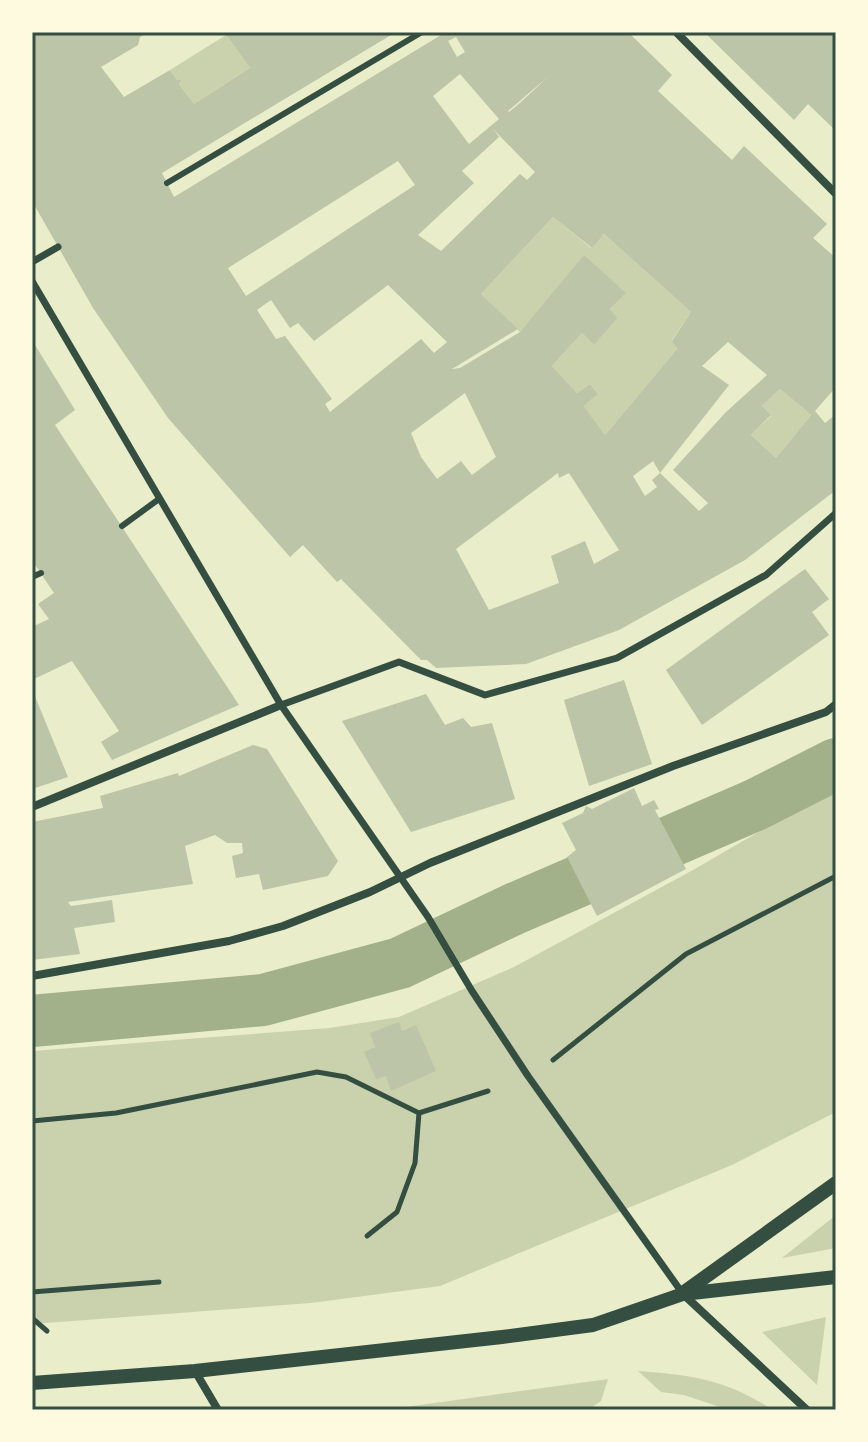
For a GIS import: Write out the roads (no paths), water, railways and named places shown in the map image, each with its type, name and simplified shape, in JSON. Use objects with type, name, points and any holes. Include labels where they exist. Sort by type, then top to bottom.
[{"type":"street","points":[[676,32],[836,194]]},
{"type":"street","points":[[32,262],[58,247]]},
{"type":"street","points":[[32,281],[281,705],[428,917],[472,991],[683,1294],[807,1410]]},
{"type":"street","points":[[32,807],[281,705],[399,662],[485,695],[617,658],[766,575],[836,513]]},
{"type":"street","points":[[32,976],[229,941],[283,926],[673,766],[826,712],[836,704]]},
{"type":"street","points":[[683,1294],[836,1183]]},
{"type":"street","points":[[32,1383],[195,1371],[593,1325],[683,1294],[836,1277]]},
{"type":"street","points":[[195,1371],[218,1410]]},
{"type":"lane","points":[[167,183],[422,32]]},
{"type":"lane","points":[[122,526],[159,499]]},
{"type":"lane","points":[[32,577],[41,573]]},
{"type":"waterway","points":[[32,1021],[263,1000],[400,963],[516,908],[755,805],[836,764]]}]
